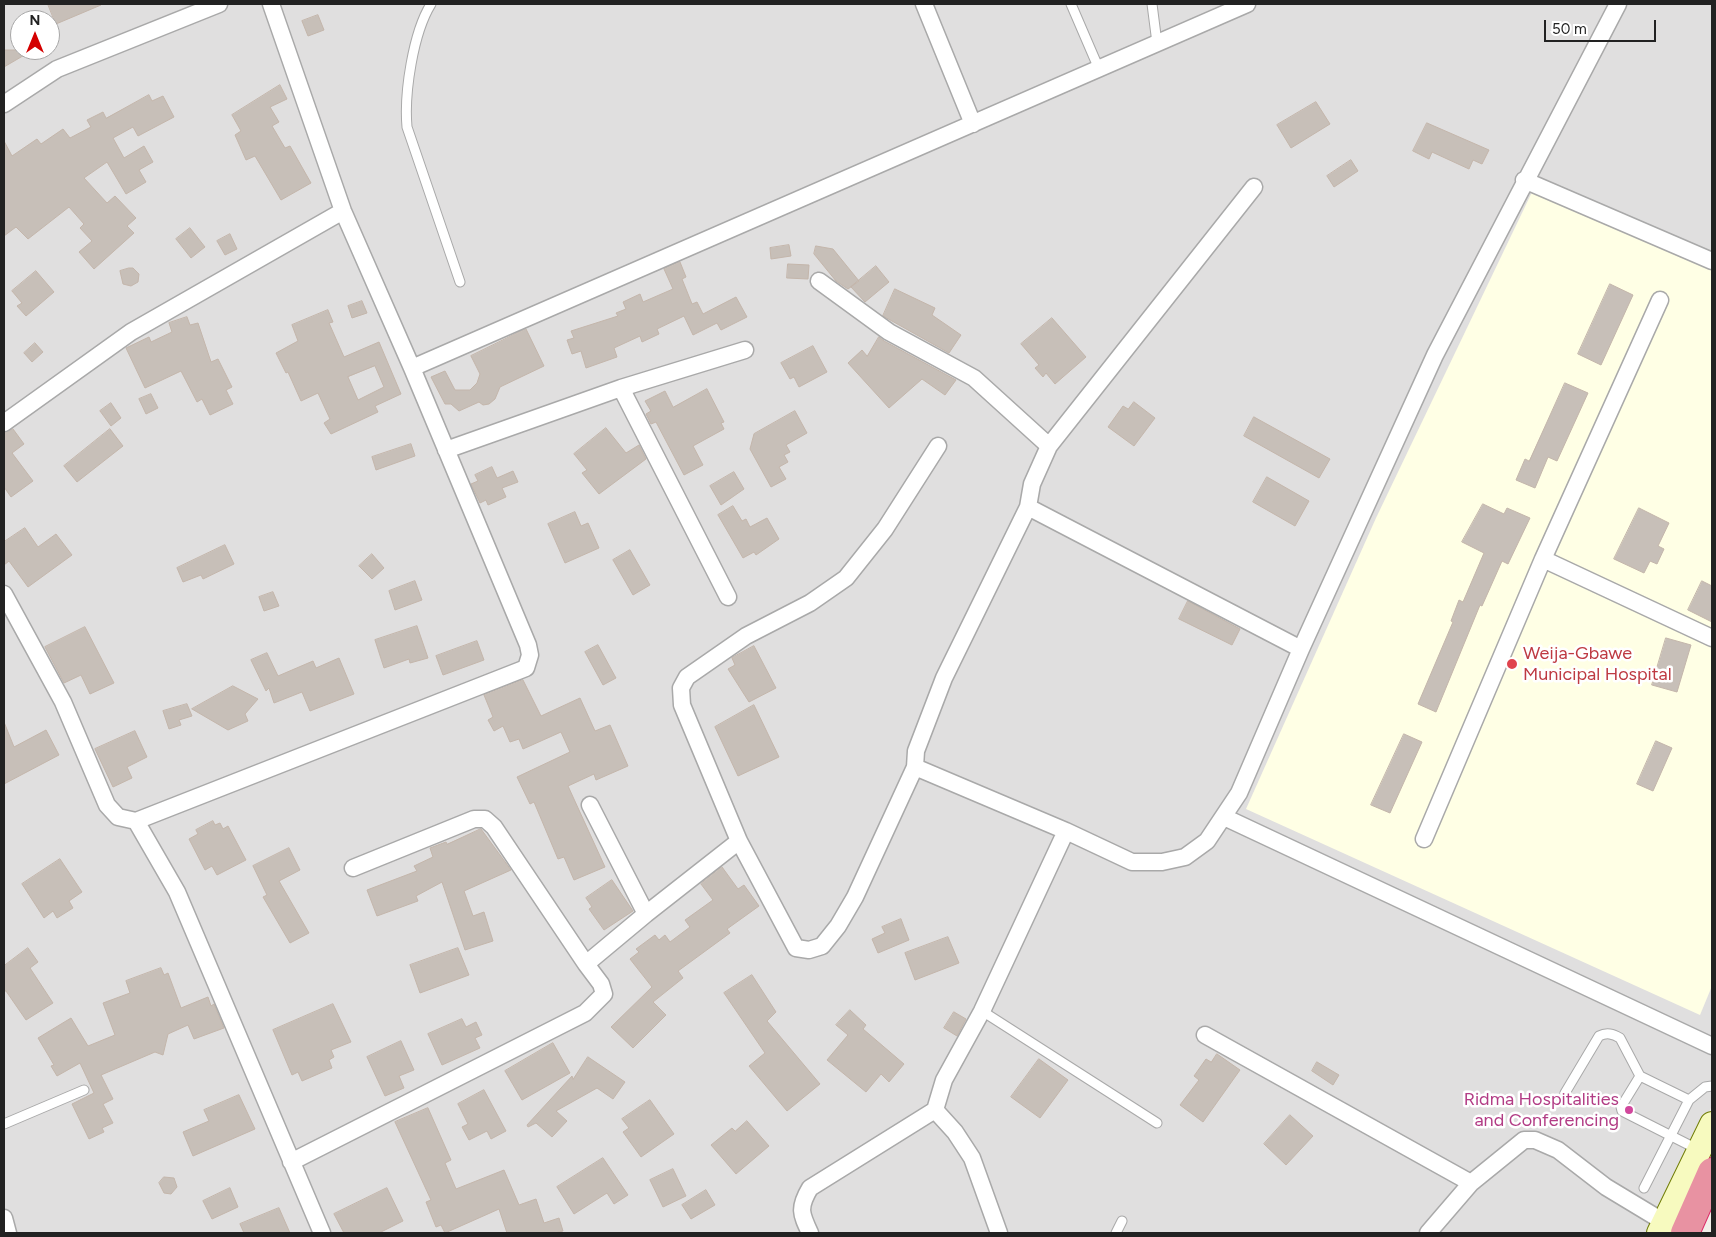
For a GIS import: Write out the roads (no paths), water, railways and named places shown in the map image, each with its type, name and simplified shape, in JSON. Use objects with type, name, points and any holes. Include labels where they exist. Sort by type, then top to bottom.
[{"type":"highway","points":[[1669,1229],[1706,1161]]},
{"type":"street","points":[[4,104],[57,69],[219,4]]},
{"type":"street","points":[[4,594],[63,702],[107,805],[118,817],[136,821],[526,668],[530,655],[528,645],[412,368],[343,211],[271,4]]},
{"type":"street","points":[[924,4],[973,124]]},
{"type":"street","points":[[412,368],[1247,4]]},
{"type":"street","points":[[915,767],[1066,831],[1132,862],[1162,862],[1185,857],[1207,841],[1239,793],[1301,649],[1435,355],[1524,180],[1618,4]]},
{"type":"street","points":[[1524,180],[1712,261]]},
{"type":"street","points":[[938,446],[885,529],[846,578],[810,603],[746,636],[687,677],[680,688],[682,705],[739,841],[796,948],[809,950],[822,946],[838,926],[855,897],[915,767],[916,751],[944,678],[1028,507],[1032,484],[1049,446],[1254,187]]},
{"type":"street","points":[[4,423],[131,332],[343,211]]},
{"type":"street","points":[[819,281],[889,332],[974,378],[1049,446]]},
{"type":"street","points":[[1424,839],[1543,559],[1660,300]]},
{"type":"street","points":[[446,450],[621,388],[745,350]]},
{"type":"street","points":[[621,388],[728,597]]},
{"type":"street","points":[[1028,507],[1301,649]]},
{"type":"street","points":[[1543,559],[1712,638]]},
{"type":"street","points":[[590,805],[646,914]]},
{"type":"street","points":[[1224,817],[1712,1046]]},
{"type":"street","points":[[291,1162],[585,1013],[604,994],[601,984],[494,827],[485,819],[474,819],[353,868]]},
{"type":"street","points":[[136,821],[177,892],[322,1233]]},
{"type":"street","points":[[810,1233],[800,1212],[804,1197],[810,1188],[821,1179],[935,1110],[944,1080],[982,1011],[1066,831]]},
{"type":"street","points":[[586,964],[739,841]]},
{"type":"street","points":[[1206,1035],[1471,1183]]},
{"type":"street","points":[[935,1110],[955,1132],[972,1158],[999,1233]]},
{"type":"street","points":[[1706,1161],[1712,1124]]},
{"type":"street","points":[[1428,1233],[1471,1183],[1524,1140],[1535,1140],[1558,1150],[1606,1188],[1669,1229]]},
{"type":"street","points":[[4,1218],[8,1233]]},
{"type":"lane","points":[[431,4],[416,43],[406,112],[407,127],[460,282]]},
{"type":"lane","points":[[1071,4],[1099,69]]},
{"type":"lane","points":[[1152,4],[1157,43]]},
{"type":"lane","points":[[982,1011],[1157,1123]]},
{"type":"lane","points":[[1565,1093],[1599,1036],[1609,1033],[1620,1038],[1640,1076],[1689,1100]]},
{"type":"lane","points":[[1640,1076],[1622,1107],[1622,1111],[1671,1137],[1706,1161]]},
{"type":"lane","points":[[1644,1188],[1689,1100],[1705,1087],[1712,1086]]},
{"type":"lane","points":[[4,1124],[84,1090]]},
{"type":"lane","points":[[1116,1233],[1122,1221]]},
{"type":"place","name":"Weija-Gbawe Municipal Hospital","points":[[1512,664]]},
{"type":"place","name":"Ridma Hospitalities and Conferencing","points":[[1629,1110]]}]
